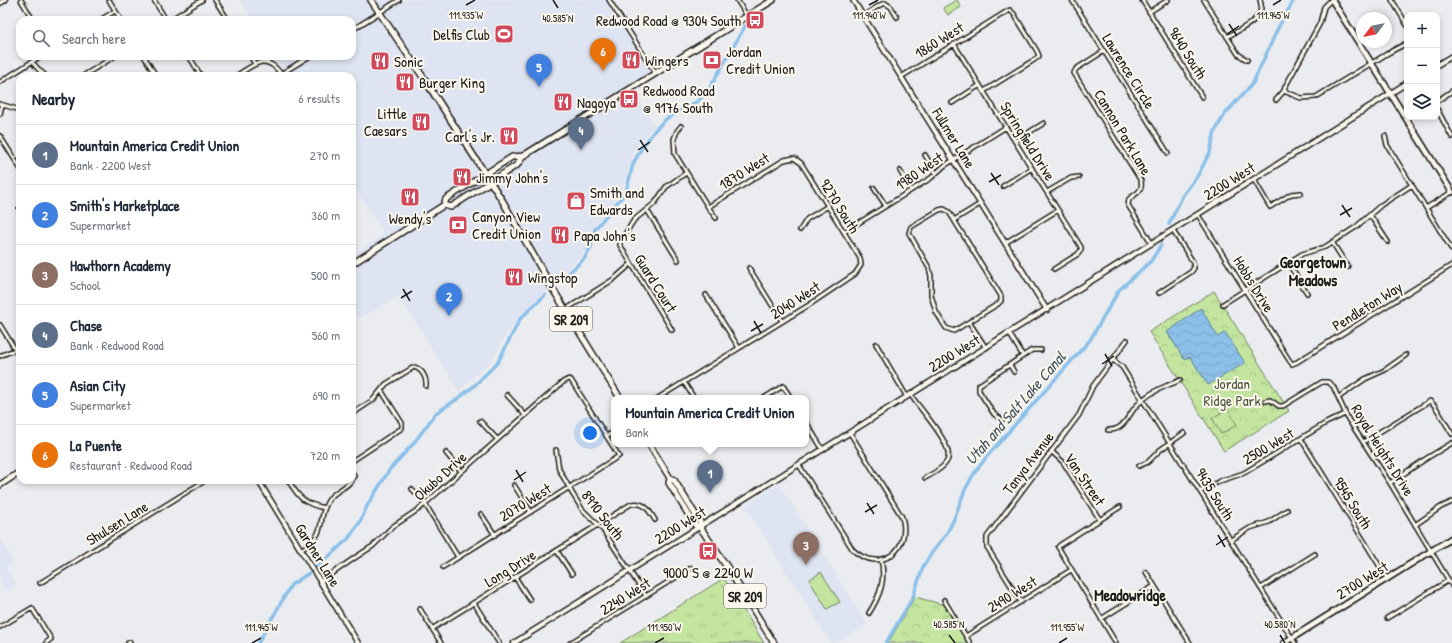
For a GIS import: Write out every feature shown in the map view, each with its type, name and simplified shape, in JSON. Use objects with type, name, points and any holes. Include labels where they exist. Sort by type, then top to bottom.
[{"type":"main road","name":"SR 209","points":[[371,0],[431,88],[505,205],[565,310],[618,395]]},
{"type":"main road","points":[[356,261],[444,206],[451,206],[490,182],[517,165],[523,156],[773,0]]},
{"type":"main road","points":[[1332,0],[1452,192]]},
{"type":"main road","points":[[444,206],[446,199],[485,174],[512,157],[523,156]]},
{"type":"main road","name":"SR 209","points":[[651,447],[670,478],[674,480],[700,522],[700,527],[774,643]]},
{"type":"main road","points":[[0,485],[16,475]]},
{"type":"main road","name":"2700 West","points":[[1284,643],[1452,538]]},
{"type":"street","points":[[0,3],[5,0]]},
{"type":"street","points":[[21,0],[31,16]]},
{"type":"street","points":[[109,0],[118,16]]},
{"type":"street","points":[[154,0],[164,16]]},
{"type":"street","points":[[176,16],[202,0]]},
{"type":"street","points":[[215,0],[225,16]]},
{"type":"street","points":[[356,27],[399,0]]},
{"type":"street","points":[[609,0],[656,74]]},
{"type":"street","points":[[737,0],[748,16]]},
{"type":"street","name":"Fullmer Lane","points":[[853,0],[1047,310]]},
{"type":"street","name":"Lawrence Circle","points":[[1072,0],[1168,153]]},
{"type":"street","name":"9640 South","points":[[1142,0],[1202,97]]},
{"type":"street","points":[[1149,12],[1168,0]]},
{"type":"street","points":[[1204,0],[1238,54],[1247,60]]},
{"type":"street","points":[[1227,37],[1257,18],[1262,9],[1260,0]]},
{"type":"street","points":[[1276,100],[1284,91],[1320,23],[1324,7],[1332,0]]},
{"type":"street","points":[[1392,0],[1404,20]]},
{"type":"street","points":[[863,16],[885,3],[891,7],[897,17]]},
{"type":"street","name":"1860 West","points":[[901,77],[1010,10],[1037,50],[1039,56],[984,92]]},
{"type":"street","points":[[107,16],[115,11]]},
{"type":"street","name":"Springfield Drive","points":[[954,44],[1047,192],[1081,250],[1078,254],[1054,269]]},
{"type":"street","points":[[1284,91],[1301,98],[1316,97],[1404,45]]},
{"type":"street","name":"Cannon Park Lane","points":[[1104,52],[1076,69],[1074,72],[1142,181],[1142,187],[1129,199],[1128,205],[1152,244]]},
{"type":"street","points":[[1440,63],[1452,56]]},
{"type":"street","points":[[0,82],[35,60]]},
{"type":"street","points":[[89,72],[109,60]]},
{"type":"street","points":[[146,60],[153,72]]},
{"type":"street","points":[[191,60],[199,72]]},
{"type":"street","points":[[252,60],[255,64]]},
{"type":"street","points":[[284,72],[304,60]]},
{"type":"street","points":[[32,62],[41,72]]},
{"type":"street","points":[[242,72],[259,62],[268,62],[279,72]]},
{"type":"street","name":"2200 West","points":[[514,643],[1406,84]]},
{"type":"street","points":[[952,103],[980,85]]},
{"type":"street","points":[[1440,99],[1452,91]]},
{"type":"street","points":[[0,114],[1,104],[16,109]]},
{"type":"street","points":[[1440,115],[1452,137]]},
{"type":"street","points":[[1015,141],[1044,123]]},
{"type":"street","points":[[682,126],[676,132],[674,148],[676,157],[716,218]]},
{"type":"street","name":"1980 West","points":[[844,232],[1006,127]]},
{"type":"street","points":[[0,136],[16,162]]},
{"type":"street","points":[[1385,136],[1387,146],[1452,250]]},
{"type":"street","points":[[925,155],[936,173]]},
{"type":"street","name":"9270 South","points":[[794,158],[801,164],[861,260],[860,268]]},
{"type":"street","name":"1870 West","points":[[708,207],[784,160],[794,158]]},
{"type":"street","points":[[1003,186],[1032,168]]},
{"type":"street","points":[[900,172],[911,190]]},
{"type":"street","points":[[678,260],[647,210],[655,203],[666,187],[686,173]]},
{"type":"street","points":[[1047,192],[1071,178],[1079,177]]},
{"type":"street","points":[[1254,180],[1270,207],[1291,194],[1301,193]]},
{"type":"street","points":[[1223,304],[1302,254],[1320,249],[1361,224],[1381,205],[1412,186]]},
{"type":"street","points":[[874,188],[886,206]]},
{"type":"street","points":[[1426,208],[1452,192]]},
{"type":"street","points":[[954,220],[980,204]]},
{"type":"street","points":[[800,230],[807,219],[828,206]]},
{"type":"street","points":[[946,209],[954,220],[1001,296],[1001,301],[956,330],[952,331],[946,328],[934,307],[931,295],[930,270],[909,233],[910,229],[915,224],[939,210],[946,209]]},
{"type":"street","name":"Guard Court","points":[[647,210],[634,220],[620,242],[620,245],[672,330]]},
{"type":"street","points":[[1005,243],[1058,210]]},
{"type":"street","name":"Hobbs Drive","points":[[1198,215],[1292,364]]},
{"type":"street","points":[[1370,215],[1388,242]]},
{"type":"street","points":[[1159,293],[1194,268],[1193,262],[1173,231]]},
{"type":"street","points":[[1332,242],[1348,267]]},
{"type":"street","points":[[1288,263],[1307,293]]},
{"type":"street","points":[[565,310],[614,279],[631,264]]},
{"type":"street","name":"Pendleton Way","points":[[1292,364],[1452,265]]},
{"type":"street","points":[[749,268],[782,321]]},
{"type":"street","name":"2040 West","points":[[663,395],[855,274],[860,268]]},
{"type":"street","points":[[706,295],[739,348]]},
{"type":"street","points":[[969,322],[986,348]]},
{"type":"street","points":[[0,325],[16,350],[0,356]]},
{"type":"street","points":[[1009,333],[1023,356]]},
{"type":"street","name":"Tanya Avenue","points":[[1021,602],[988,549],[986,540],[988,535],[1079,415],[1089,392],[1127,340]]},
{"type":"street","points":[[876,344],[909,396],[932,424],[949,451],[949,458],[945,465],[925,478]]},
{"type":"street","points":[[1002,420],[994,414],[979,391],[978,386],[981,382],[1033,350],[1041,350]]},
{"type":"street","points":[[1339,397],[1365,380],[1385,370],[1406,355]]},
{"type":"street","name":"9435 South","points":[[1112,360],[1122,367],[1295,643]]},
{"type":"street","points":[[1010,364],[1014,372]]},
{"type":"street","points":[[356,411],[371,402],[386,384],[412,368],[416,367],[420,370],[425,378],[426,386]]},
{"type":"street","name":"Okubo Drive","points":[[320,582],[356,556],[373,546],[392,527],[408,517],[424,504],[563,382],[569,379],[574,383],[606,436]]},
{"type":"street","points":[[1108,430],[1115,430],[1123,424],[1137,405],[1143,400],[1166,386],[1180,380]]},
{"type":"street","points":[[684,382],[692,395]]},
{"type":"street","name":"Royal Heights Drive","points":[[1266,401],[1270,400],[1279,406],[1283,406],[1324,382],[1331,383],[1339,397],[1345,414],[1390,483],[1452,586]]},
{"type":"street","points":[[769,395],[783,386],[789,395]]},
{"type":"street","points":[[356,458],[402,428],[402,422],[381,390]]},
{"type":"street","points":[[507,395],[525,415]]},
{"type":"street","points":[[1363,442],[1430,401],[1452,434]]},
{"type":"street","name":"2500 West","points":[[1201,491],[1220,480],[1238,476],[1251,470],[1326,423],[1345,414]]},
{"type":"street","points":[[480,420],[497,439]]},
{"type":"street","points":[[809,427],[823,450]]},
{"type":"street","points":[[799,465],[853,550],[865,558],[872,560],[890,556],[900,546],[905,532],[904,524],[899,512],[850,433]]},
{"type":"street","points":[[1139,466],[1148,462],[1184,433]]},
{"type":"street","points":[[606,436],[611,434]]},
{"type":"street","name":"2070 West","points":[[606,436],[611,444]]},
{"type":"street","name":"9545 South","points":[[1301,439],[1387,578]]},
{"type":"street","points":[[1390,483],[1452,443]]},
{"type":"street","name":"2070 West","points":[[443,567],[619,456],[613,447]]},
{"type":"street","name":"8910 South","points":[[556,450],[559,469],[569,488],[582,509],[599,525],[646,596]]},
{"type":"street","name":"Van Street","points":[[1051,451],[1063,462],[1100,520]]},
{"type":"street","points":[[446,453],[461,471]]},
{"type":"street","name":"Shulsen Lane","points":[[40,583],[200,484]]},
{"type":"street","name":"Gardner Lane","points":[[260,484],[358,643]]},
{"type":"street","points":[[290,484],[296,493],[305,502],[325,508]]},
{"type":"street","points":[[301,550],[312,542],[319,531],[325,508],[330,497],[347,484]]},
{"type":"street","points":[[514,485],[531,512]]},
{"type":"street","points":[[412,489],[424,504],[458,557]]},
{"type":"street","points":[[1415,525],[1441,507],[1452,502]]},
{"type":"street","name":"Long Drive","points":[[432,629],[635,504],[645,506],[655,520]]},
{"type":"street","points":[[1116,643],[1058,547],[1120,507]]},
{"type":"street","points":[[1231,540],[1250,528],[1269,522],[1287,510]]},
{"type":"street","points":[[481,514],[494,534]]},
{"type":"street","points":[[557,551],[572,574]]},
{"type":"street","points":[[1261,588],[1314,554]]},
{"type":"street","points":[[869,613],[879,596],[882,587],[883,577],[881,559]]},
{"type":"street","name":"2240 West","points":[[570,643],[691,568]]},
{"type":"street","name":"2490 West","points":[[966,636],[1071,570]]},
{"type":"street","points":[[1146,572],[1190,643]]},
{"type":"street","points":[[515,577],[530,600]]},
{"type":"street","points":[[1387,618],[1449,580]]},
{"type":"street","points":[[1101,619],[1154,586]]},
{"type":"street","points":[[944,600],[970,643]]},
{"type":"street","points":[[474,603],[499,643]]},
{"type":"street","points":[[0,628],[32,608],[51,639],[46,643]]},
{"type":"street","points":[[420,610],[441,643]]},
{"type":"shaded area","points":[[240,0],[609,0],[657,77],[633,93],[655,126],[635,148],[626,179],[614,203],[594,226],[586,250],[509,330],[491,361],[459,391],[399,296],[359,319],[356,313],[356,253],[384,234],[356,189],[356,72],[278,72],[283,68],[278,60],[356,60],[356,16],[250,16]]},
{"type":"shaded area","points":[[779,484],[867,624],[836,643],[831,643],[745,506]]},
{"type":"shaded area","points":[[0,539],[13,560],[13,562],[6,567],[16,584],[14,585],[16,587],[9,591],[8,589],[6,591],[0,581]]},
{"type":"green space","points":[[956,0],[961,7],[948,15],[943,8]]},
{"type":"green space","name":"Jordan Ridge Park","points":[[1214,291],[1289,411],[1224,451],[1149,332]]},
{"type":"green space","points":[[1228,409],[1237,425],[1221,434],[1212,418]]},
{"type":"green space","points":[[821,572],[840,602],[827,609],[809,580]]},
{"type":"green space","points":[[724,578],[764,643],[620,643]]},
{"type":"green space","points":[[915,597],[945,605],[968,643],[888,643]]},
{"type":"water","points":[[1201,308],[1218,337],[1225,332],[1245,363],[1208,385],[1190,357],[1184,359],[1167,332]]},
{"type":"waterway","name":"Utah and Salt Lake Canal","points":[[1169,224],[1183,195],[1198,175],[1210,152],[1215,131],[1225,114],[1253,83],[1279,26],[1294,0]]},
{"type":"waterway","points":[[560,281],[584,259],[591,247],[595,229],[626,192],[633,164],[641,149],[655,130],[666,119],[698,101],[708,91],[745,26]]},
{"type":"waterway","name":"Utah and Salt Lake Canal","points":[[886,643],[913,597],[923,567],[947,533],[973,475],[988,455],[1090,340],[1119,290],[1151,261],[1161,245]]},
{"type":"waterway","points":[[316,568],[348,539],[360,522],[367,506],[390,469],[413,444],[436,413],[474,386],[498,362],[520,319],[545,295]]},
{"type":"waterway","points":[[258,643],[291,585],[309,573]]},
{"type":"place","name":"Redwood Road @ 9304 South","points":[[755,20]]},
{"type":"place","name":"Delfis Club","points":[[504,34]]},
{"type":"place","name":"Wingers","points":[[631,60]]},
{"type":"place","name":"Jordan Credit Union","points":[[712,60]]},
{"type":"place","name":"Sonic","points":[[380,61]]},
{"type":"place","name":"La Puente","points":[[603,71]]},
{"type":"place","name":"Burger King","points":[[405,82]]},
{"type":"place","name":"Asian City","points":[[539,87]]},
{"type":"place","name":"Redwood Road @ 9176 South","points":[[629,99]]},
{"type":"place","name":"Nagoya","points":[[563,102]]},
{"type":"place","name":"Little Caesars","points":[[421,122]]},
{"type":"place","name":"Carl's Jr.","points":[[509,136]]},
{"type":"place","name":"Chase","points":[[581,150]]},
{"type":"place","name":"Jimmy John's","points":[[462,177]]},
{"type":"place","name":"Wendy's","points":[[410,197]]},
{"type":"place","name":"Smith and Edwards","points":[[576,201]]},
{"type":"place","name":"Canyon View Credit Union","points":[[458,225]]},
{"type":"place","name":"Papa John's","points":[[560,235]]},
{"type":"place","name":"Wingstop","points":[[514,277]]},
{"type":"place","name":"Smith's Marketplace","points":[[449,316]]},
{"type":"place","name":"Mountain America Credit Union","points":[[710,493]]},
{"type":"place","name":"9000 S @ 2240 W","points":[[708,551]]},
{"type":"place","name":"Hawthorn Academy","points":[[806,565]]},
{"type":"district","name":"Georgetown Meadows","points":[[1313,271]]},
{"type":"district","name":"Meadowridge","points":[[1130,595]]}]
